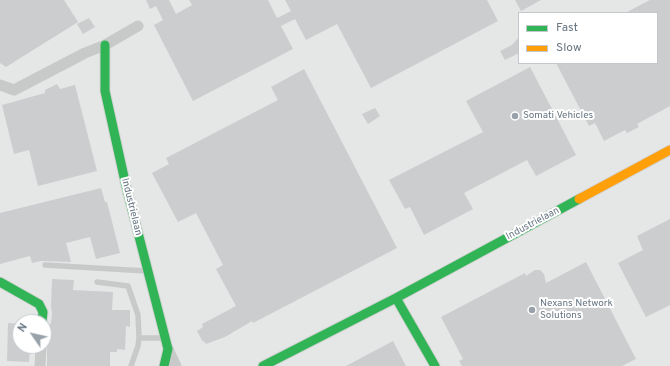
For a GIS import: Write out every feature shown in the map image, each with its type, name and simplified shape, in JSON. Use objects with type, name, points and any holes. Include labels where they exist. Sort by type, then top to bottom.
[{"type":"street","points":[[0,85],[14,90],[85,53],[105,46],[138,26]]},
{"type":"street","name":"Industrielaan","points":[[105,46],[105,91],[126,186],[167,344],[164,366]]},
{"type":"street","name":"Industrielaan","points":[[264,366],[396,298],[670,150]]},
{"type":"street","points":[[0,282],[39,304],[43,314]]},
{"type":"street","points":[[396,298],[435,366]]},
{"type":"street","points":[[167,344],[176,366]]},
{"type":"street","points":[[40,366],[41,354]]},
{"type":"lane","points":[[45,265],[148,271]]},
{"type":"lane","points":[[97,282],[128,286],[138,315],[140,338],[131,366]]},
{"type":"lane","points":[[140,338],[167,344]]},
{"type":"shaded area","points":[[0,0],[670,0],[670,366],[0,366]]},
{"type":"building","points":[[0,0],[64,0],[78,22],[6,67],[0,63]]},
{"type":"building","points":[[146,0],[169,0],[176,14],[192,5],[189,0],[268,0],[277,18],[291,11],[285,0],[487,0],[498,21],[371,88],[337,24],[306,40],[295,19],[281,26],[293,49],[193,101],[154,25],[163,20],[156,6],[150,9]]},
{"type":"building","points":[[515,0],[541,0],[521,11]]},
{"type":"building","points":[[650,0],[670,0],[670,106],[637,124],[639,127],[627,133],[625,130],[604,141],[595,123],[589,126],[557,64],[658,64],[658,12],[627,12]]},
{"type":"building","points":[[89,18],[95,27],[83,34],[77,24]]},
{"type":"building","points":[[518,38],[518,54],[505,60],[500,51],[512,45]]},
{"type":"building","name":"Somati Vehicles","points":[[530,67],[576,155],[536,176],[527,160],[464,193],[473,209],[424,235],[410,207],[405,209],[389,180],[483,132],[466,101]]},
{"type":"building","points":[[304,69],[397,248],[253,323],[252,321],[225,337],[206,344],[204,341],[203,342],[197,331],[203,327],[202,324],[236,306],[216,269],[223,265],[196,213],[178,222],[152,173],[169,164],[166,158],[278,100],[271,87]]},
{"type":"building","points":[[57,84],[60,89],[75,85],[97,171],[38,186],[29,150],[14,154],[2,105],[45,93],[45,90]]},
{"type":"building","points":[[375,108],[380,116],[368,124],[362,114]]},
{"type":"building","points":[[101,188],[105,202],[107,202],[120,253],[96,259],[90,237],[66,243],[71,262],[41,261],[32,263],[30,256],[0,264],[0,213]]},
{"type":"building","points":[[670,219],[670,305],[646,317],[618,263],[643,250],[637,236]]},
{"type":"building","name":"Nexans Network Solutions","points":[[586,262],[636,359],[622,366],[462,366],[459,361],[463,359],[441,317],[525,273],[526,276],[535,270],[540,270],[544,274],[546,283]]},
{"type":"building","points":[[52,279],[74,280],[73,290],[113,292],[112,310],[130,310],[130,327],[126,326],[125,350],[117,349],[117,352],[110,352],[110,366],[47,366],[47,354],[52,354]]},
{"type":"building","points":[[8,323],[12,323],[12,354],[30,354],[29,362],[7,361]]},
{"type":"building","points":[[393,341],[406,366],[346,366]]},
{"type":"traffic: fast","points":[[105,45],[105,91],[126,186],[168,349],[164,366]]},
{"type":"traffic: fast","points":[[263,366],[396,298],[579,199]]},
{"type":"traffic: fast","points":[[0,282],[39,304],[43,314]]},
{"type":"traffic: fast","points":[[396,298],[435,366]]},
{"type":"traffic: slow","points":[[579,199],[670,150]]},
{"type":"place","name":"Somati Vehicles","points":[[515,116]]},
{"type":"place","name":"Nexans Network Solutions","points":[[532,310]]}]
